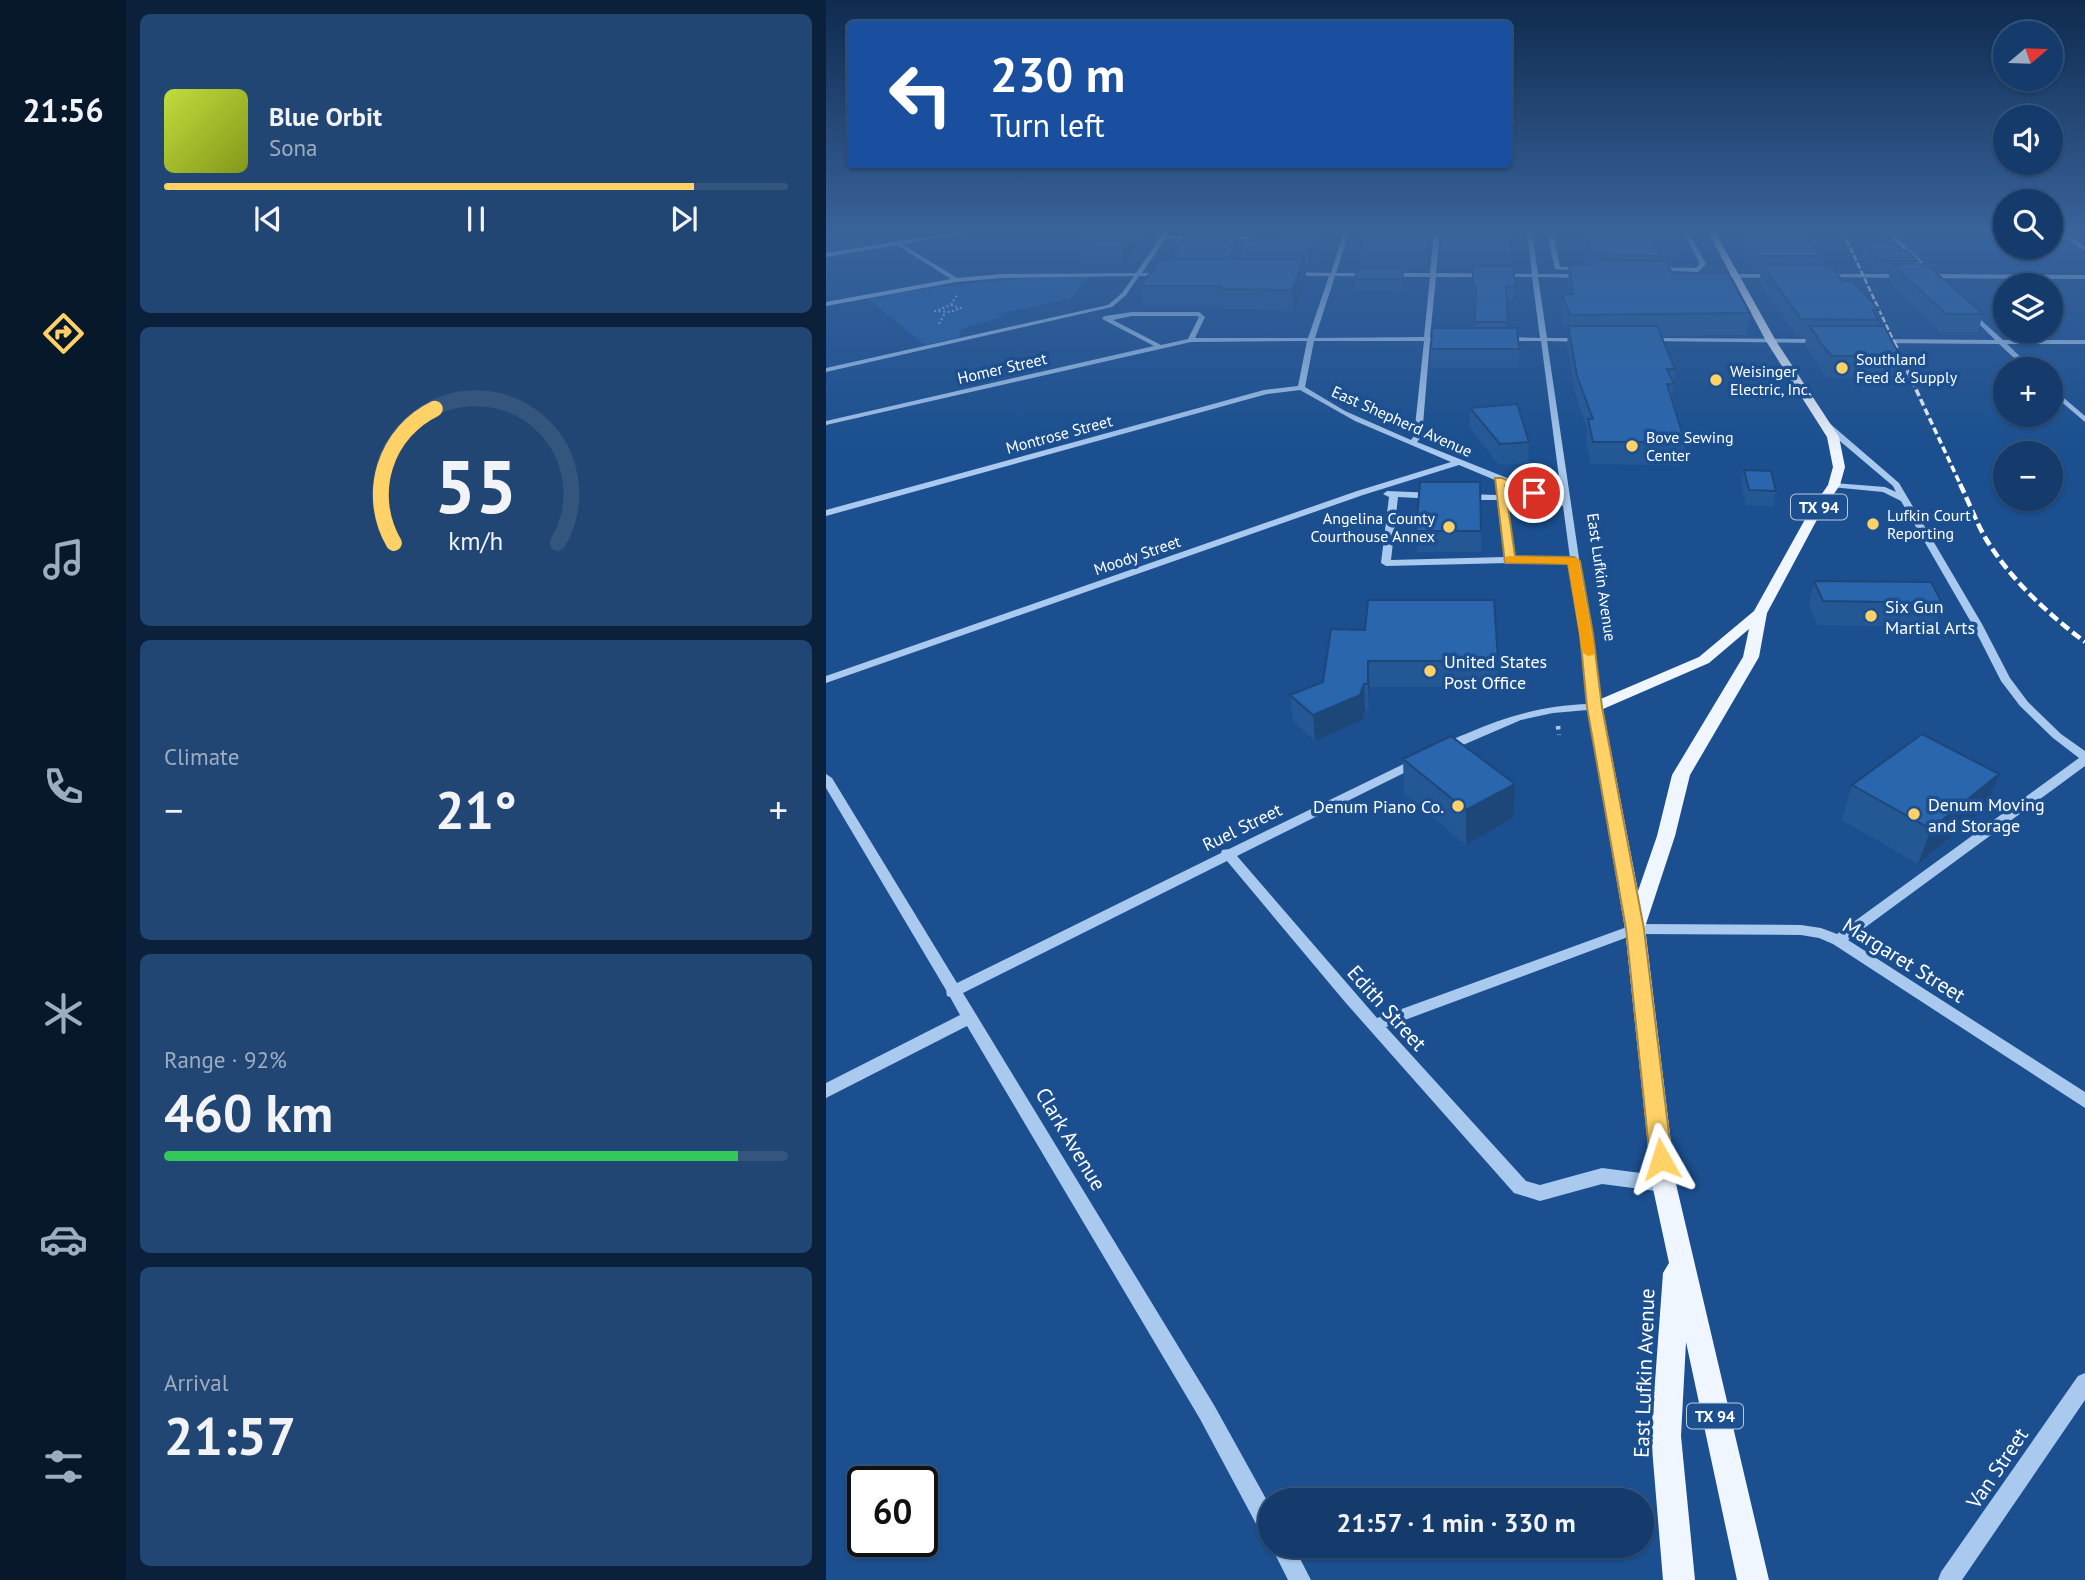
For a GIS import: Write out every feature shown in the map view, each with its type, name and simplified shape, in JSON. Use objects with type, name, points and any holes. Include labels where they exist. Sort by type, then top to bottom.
[{"type":"main road","name":"TX 94","points":[[1594,707],[1704,660],[1760,614],[1814,514],[1834,485],[1839,467],[1838,451],[1824,423],[1771,341],[1753,306]]},
{"type":"main road","name":"East Lufkin Avenue","points":[[1635,929],[1666,836],[1681,775],[1751,656],[1760,614]]},
{"type":"main road","name":"East Lufkin Avenue","points":[[1594,707],[1635,929],[1664,1184],[1677,1252],[1753,1580]]},
{"type":"main road","name":"East Lufkin Avenue","points":[[1677,1252],[1666,1436],[1679,1580]]},
{"type":"street","points":[[826,370],[1106,306]]},
{"type":"street","points":[[1132,314],[1138,306]]},
{"type":"street","points":[[1301,388],[1321,306]]},
{"type":"street","points":[[1412,443],[1418,436],[1432,306]]},
{"type":"street","name":"East Lufkin Avenue","points":[[1540,306],[1594,707]]},
{"type":"street","points":[[1964,306],[1993,334]]},
{"type":"street","points":[[1092,311],[1158,346]]},
{"type":"street","points":[[1106,319],[1132,314],[1199,314],[1202,317],[1191,340]]},
{"type":"street","name":"Homer Street","points":[[826,423],[1191,340],[1456,339]]},
{"type":"street","points":[[1497,339],[1586,340]]},
{"type":"street","points":[[1642,340],[1832,341]]},
{"type":"street","points":[[1869,341],[1993,341]]},
{"type":"street","points":[[2063,342],[2085,342]]},
{"type":"street","points":[[2002,343],[2017,357]]},
{"type":"street","name":"East Shepherd Avenue","points":[[1301,388],[1332,408],[1499,480],[1567,505]]},
{"type":"street","name":"Montrose Street","points":[[828,510],[1267,392],[1301,388]]},
{"type":"street","points":[[2063,400],[2085,420]]},
{"type":"street","points":[[1824,423],[1881,471],[1905,500],[2004,679],[2024,704],[2085,758],[1838,940]]},
{"type":"street","name":"Moody Street","points":[[826,680],[1360,493],[1459,462]]},
{"type":"street","points":[[1499,480],[1509,560]]},
{"type":"street","points":[[1834,485],[1885,490],[1905,500]]},
{"type":"street","points":[[1360,493],[1502,498]]},
{"type":"street","points":[[1394,494],[1386,563],[1574,561]]},
{"type":"street","name":"Ruel Street","points":[[952,992],[1227,853],[1497,723],[1564,707],[1594,707]]},
{"type":"street","name":"Clark Avenue","points":[[826,778],[952,992],[970,1017],[1207,1412],[1258,1505]]},
{"type":"street","name":"Edith Street","points":[[1227,853],[1374,1025],[1520,1187],[1540,1193],[1602,1176],[1664,1184]]},
{"type":"street","points":[[1374,1025],[1635,929]]},
{"type":"street","name":"Margaret Street","points":[[1635,929],[1801,930],[1821,933],[1838,940],[2085,1101]]},
{"type":"street","points":[[826,1091],[970,1017]]},
{"type":"street","name":"Van Street","points":[[1949,1580],[2085,1383]]},
{"type":"street","points":[[1288,1558],[1300,1580]]},
{"type":"path","points":[[948,306],[935,309],[946,313],[961,308],[953,306]]},
{"type":"path","points":[[939,324],[946,313]]},
{"type":"path","points":[[1558,726],[1559,735]]},
{"type":"shaded area","points":[[876,306],[1038,306],[998,314],[1002,317],[964,328],[959,332],[960,337],[925,345]]},
{"type":"building","points":[[1475,306],[1507,306],[1508,322],[1475,322]]},
{"type":"building","points":[[1566,306],[1746,306],[1750,313],[1570,315]]},
{"type":"building","points":[[1791,306],[1875,306],[1879,310],[1873,310],[1878,320],[1801,319]]},
{"type":"building","points":[[1937,306],[1974,306],[1983,314],[1946,314]]},
{"type":"building","points":[[1568,326],[1657,326],[1675,369],[1667,369],[1674,384],[1667,384],[1685,442],[1593,442],[1588,419],[1593,419],[1577,376]]},
{"type":"building","points":[[1809,326],[1884,326],[1900,356],[1832,356]]},
{"type":"building","points":[[1432,328],[1517,328],[1519,349],[1431,349]]},
{"type":"building","points":[[1517,404],[1529,442],[1500,444],[1470,408]]},
{"type":"building","points":[[1744,470],[1771,471],[1776,491],[1749,490]]},
{"type":"building","points":[[1420,482],[1480,482],[1481,531],[1416,531]]},
{"type":"building","points":[[1814,581],[1931,582],[1942,603],[1823,601]]},
{"type":"building","points":[[1368,600],[1494,600],[1498,661],[1368,661],[1368,684],[1364,684],[1360,695],[1313,715],[1290,695],[1323,682],[1331,629],[1365,630]]},
{"type":"building","points":[[1922,734],[1999,774],[1931,829],[1852,785]]},
{"type":"building","points":[[1451,736],[1515,784],[1466,810],[1403,759]]},
{"type":"railway","points":[[1877,306],[1895,344]]},
{"type":"railway","points":[[1894,342],[1961,486]]},
{"type":"railway","points":[[1960,484],[1982,532],[2018,582],[2085,642]]},
{"type":"slow traffic","points":[[1509,560],[1574,561],[1588,652]]},
{"type":"place","name":"Southland Feed & Supply","points":[[1842,368]]},
{"type":"place","name":"Weisinger Electric, Inc.","points":[[1716,380]]},
{"type":"place","name":"Bove Sewing Center","points":[[1632,446]]},
{"type":"place","name":"Lufkin Court Reporting","points":[[1873,524]]},
{"type":"place","name":"Angelina County Courthouse Annex","points":[[1449,527]]},
{"type":"place","name":"Six Gun Martial Arts","points":[[1871,616]]},
{"type":"place","name":"United States Post Office","points":[[1430,671]]},
{"type":"place","name":"Denum Piano Co.","points":[[1458,806]]},
{"type":"place","name":"Denum Moving and Storage","points":[[1914,814]]},
{"type":"route","points":[[1534,493],[1499,480],[1509,560],[1574,561],[1594,707],[1635,929],[1661,1159]]}]
